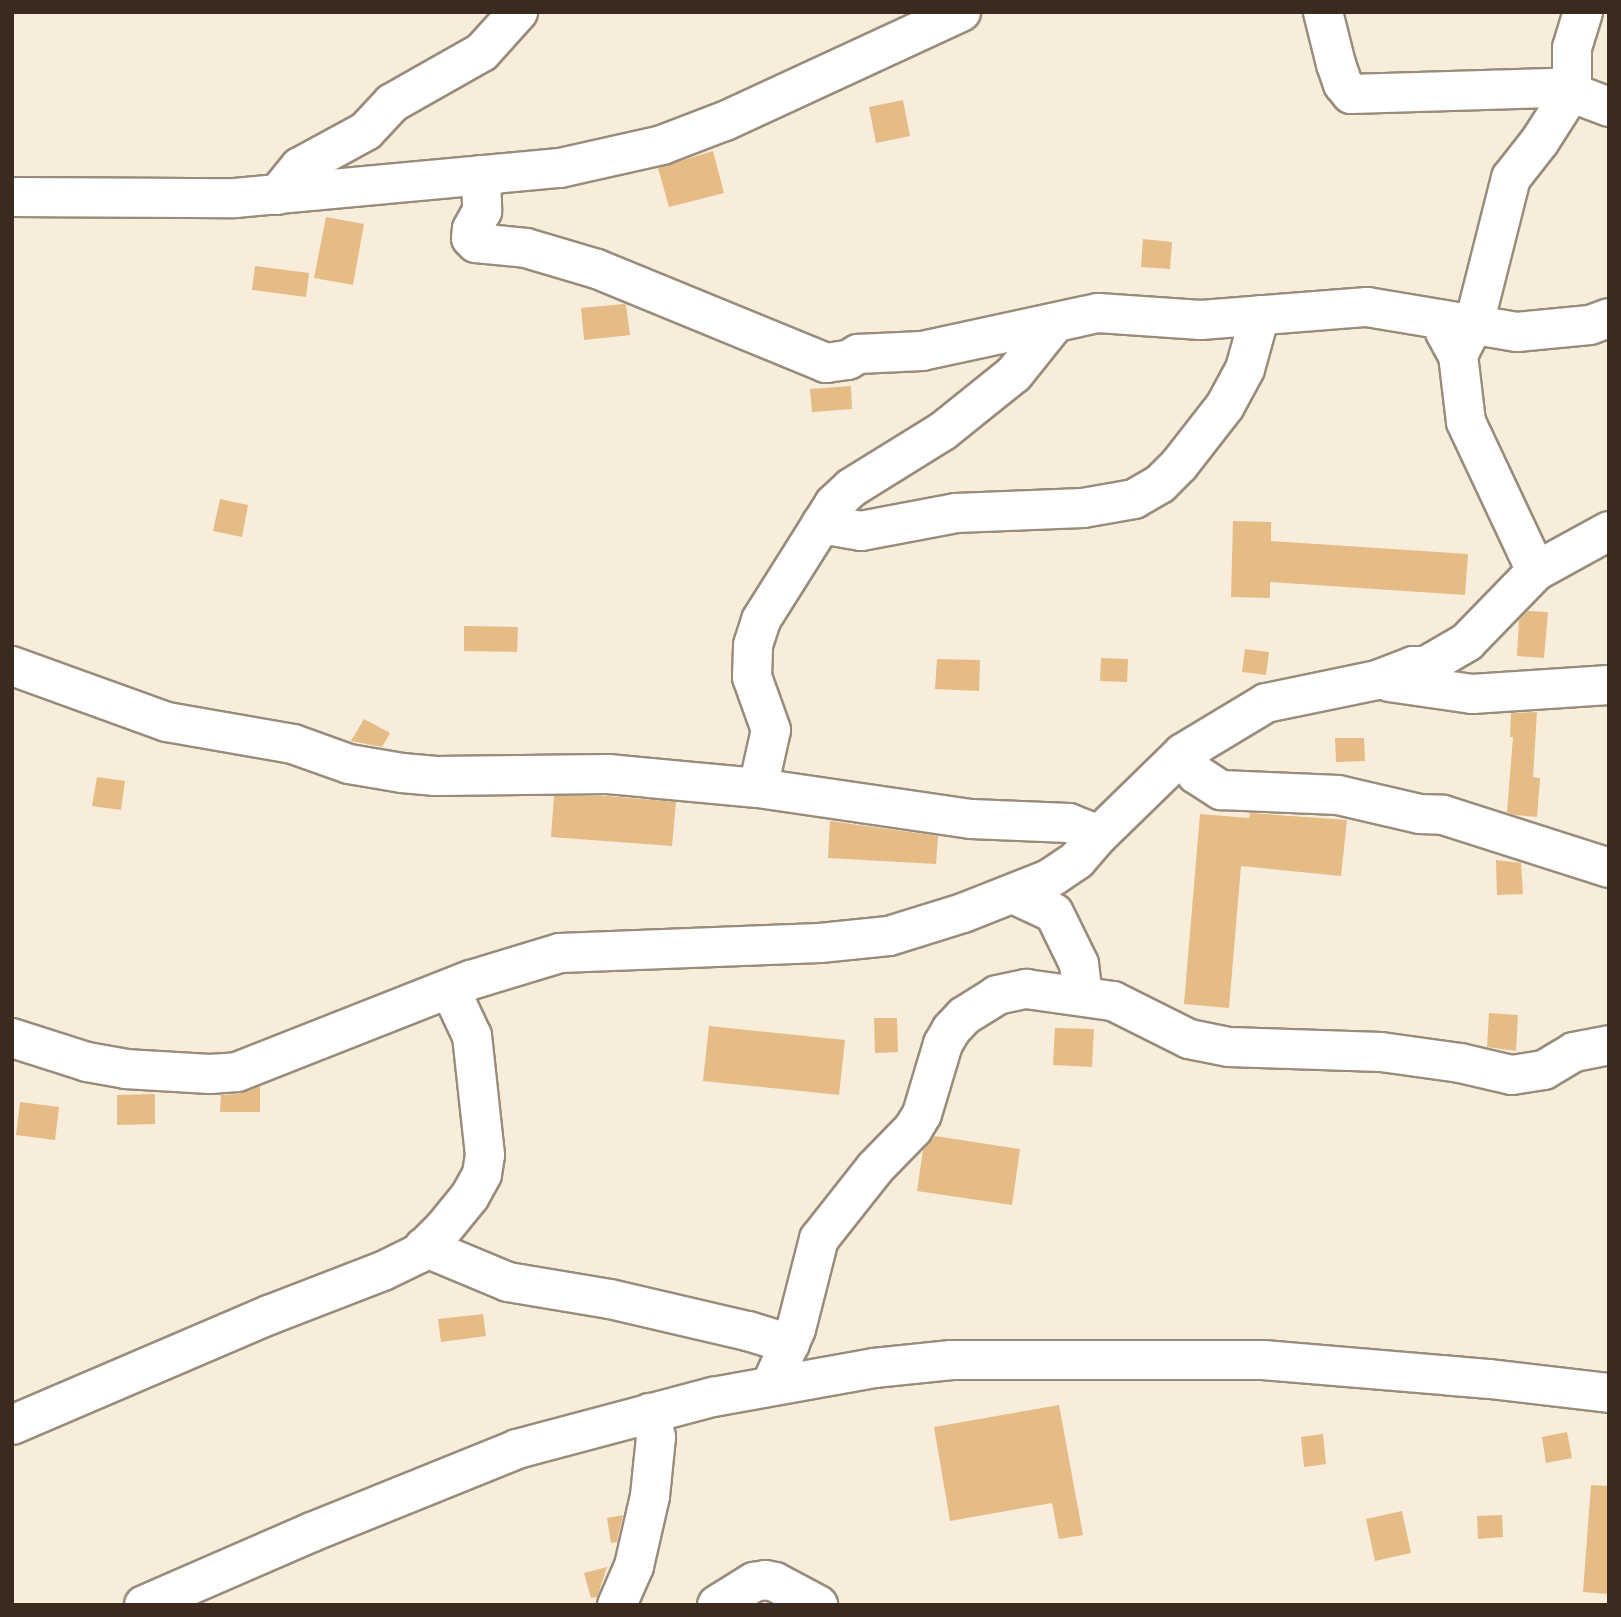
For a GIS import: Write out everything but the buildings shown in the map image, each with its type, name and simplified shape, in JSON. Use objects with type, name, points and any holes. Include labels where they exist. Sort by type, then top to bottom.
[{"type":"street","points":[[277,194],[300,167],[366,131],[392,103],[482,52],[518,12]]},
{"type":"street","points":[[12,197],[223,198],[560,168],[662,145],[830,75],[961,12]]},
{"type":"street","points":[[1324,12],[1340,74],[1351,94],[1539,87],[1572,91],[1609,107]]},
{"type":"street","points":[[1536,571],[1465,422],[1466,340],[1511,178],[1540,141],[1572,91],[1572,48],[1583,12]]},
{"type":"street","points":[[481,175],[482,211],[472,229],[471,238],[476,243],[526,248],[597,269],[826,363],[848,360],[858,354],[922,351],[1098,313],[1201,320],[1367,307],[1437,317],[1466,340],[1590,325],[1609,318]]},
{"type":"street","points":[[821,524],[861,531],[956,513],[1083,508],[1134,499],[1160,484],[1179,466],[1225,406],[1245,369],[1260,315]]},
{"type":"street","points":[[758,788],[771,730],[752,677],[753,645],[761,620],[821,524],[834,504],[851,488],[943,431],[1014,374],[1054,324]]},
{"type":"street","points":[[12,1038],[87,1062],[125,1069],[210,1074],[237,1072],[450,989],[560,953],[820,943],[889,936],[1049,879],[1077,860],[1183,753],[1266,704],[1377,680],[1413,666],[1426,666],[1466,642],[1536,571],[1609,531]]},
{"type":"street","points":[[12,666],[167,722],[293,744],[318,755],[362,766],[436,776],[608,774],[758,788],[971,819],[1069,823],[1099,835]]},
{"type":"street","points":[[1377,680],[1472,694],[1609,685]]},
{"type":"street","points":[[1183,753],[1196,774],[1221,790],[1338,795],[1420,814],[1443,815],[1609,868]]},
{"type":"street","points":[[1013,894],[1054,913],[1079,964],[1083,996]]},
{"type":"street","points":[[12,1425],[418,1254],[470,1196],[482,1174],[485,1155],[472,1036],[450,989]]},
{"type":"street","points":[[771,1385],[790,1344],[819,1239],[875,1168],[913,1129],[922,1114],[943,1044],[951,1030],[964,1016],[997,995],[1011,990],[1083,996],[1113,1002],[1189,1039],[1229,1047],[1381,1052],[1460,1063],[1512,1075],[1545,1070],[1574,1052],[1609,1045]]},
{"type":"street","points":[[424,1247],[508,1282],[610,1299],[748,1331],[790,1344]]},
{"type":"street","points":[[144,1605],[517,1449],[650,1413],[771,1385],[874,1368],[952,1360],[1263,1360],[1609,1392]]},
{"type":"street","points":[[617,1605],[634,1566],[650,1496],[656,1437],[650,1413]]},
{"type":"street","points":[[718,1605],[754,1581],[765,1580],[775,1582],[818,1605]]}]
